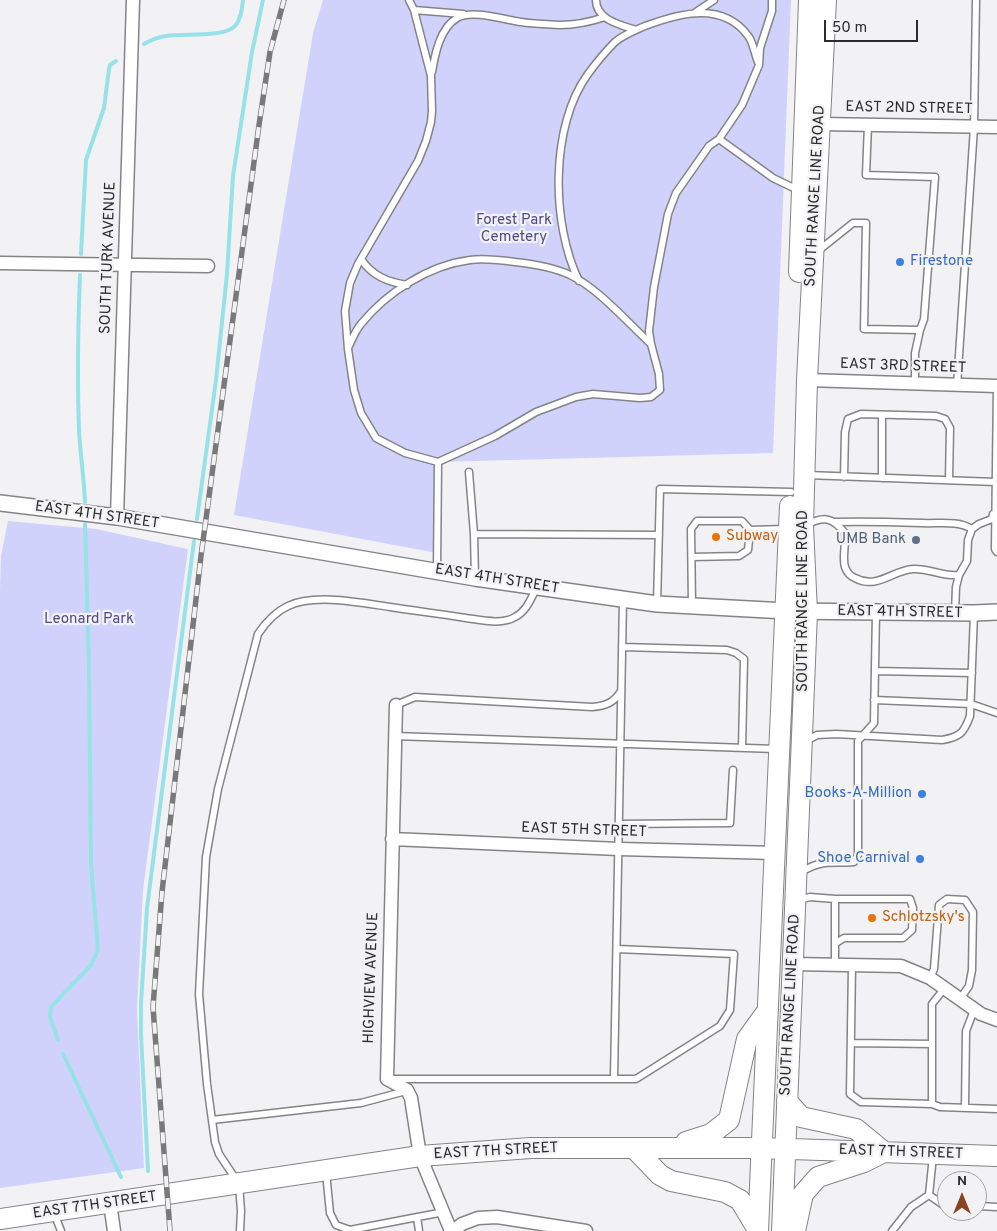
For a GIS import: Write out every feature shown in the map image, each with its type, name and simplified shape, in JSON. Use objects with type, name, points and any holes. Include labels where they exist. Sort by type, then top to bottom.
[{"type":"main road","name":"SOUTH RANGE LINE ROAD","points":[[782,1231],[808,612],[791,492],[809,0]]},
{"type":"main road","name":"SOUTH RANGE LINE ROAD","points":[[758,1230],[786,611],[804,475],[826,0]]},
{"type":"main road","points":[[669,1147],[711,1134],[728,1120],[747,1039],[768,1010]]},
{"type":"main road","points":[[786,1101],[801,1117],[856,1129],[884,1152],[864,1162],[818,1177],[803,1194],[795,1231]]},
{"type":"main road","name":"EAST 7TH STREET","points":[[0,1219],[420,1156],[531,1148],[786,1148],[997,1156]]},
{"type":"main road","points":[[634,1148],[660,1175],[671,1181],[724,1192],[740,1200],[758,1230]]},
{"type":"street","name":"SOUTH TURK AVENUE","points":[[117,517],[133,0]]},
{"type":"street","name":"EAST 2ND STREET","points":[[820,124],[997,127]]},
{"type":"street","points":[[0,263],[208,266]]},
{"type":"street","name":"EAST 3RD STREET","points":[[807,380],[997,386]]},
{"type":"street","name":"EAST 4TH STREET","points":[[0,503],[117,517],[475,578],[657,604],[808,612],[974,614],[997,612]]},
{"type":"street","name":"HIGHVIEW AVENUE","points":[[386,1079],[396,705]]},
{"type":"street","name":"EAST 5TH STREET","points":[[392,840],[775,853]]},
{"type":"street","points":[[792,964],[901,966],[930,978],[974,1010],[997,1020]]},
{"type":"street","points":[[386,1079],[408,1090],[411,1098],[420,1156],[452,1231],[462,1224],[478,1218],[497,1217],[586,1231]]},
{"type":"street","points":[[110,1204],[114,1231]]},
{"type":"lane","points":[[409,0],[414,10],[431,76],[432,111],[426,141],[418,161],[361,259],[350,283],[345,311],[354,390],[361,413],[376,438],[405,453],[438,462],[495,436],[536,412],[576,397],[593,394],[640,398],[650,397],[660,390],[659,374],[649,331],[654,287],[668,214],[676,193],[709,146],[719,139],[742,105],[759,65],[760,48],[772,11],[772,0]]},
{"type":"lane","points":[[596,0],[596,6],[605,17],[614,23],[636,30]]},
{"type":"lane","points":[[696,12],[714,0]]},
{"type":"lane","points":[[957,386],[974,127],[976,0]]},
{"type":"lane","points":[[414,10],[484,15],[522,22],[562,25],[586,23],[605,17]]},
{"type":"lane","points":[[579,281],[572,266],[561,212],[559,169],[563,131],[569,110],[588,75],[616,41],[636,30],[677,15],[696,12],[710,13],[728,19],[750,38],[759,65]]},
{"type":"lane","points":[[431,76],[437,46],[443,35],[457,18],[466,15]]},
{"type":"lane","points":[[868,125],[866,175],[935,177],[924,319],[915,354],[915,384]]},
{"type":"lane","points":[[719,139],[773,178],[802,192]]},
{"type":"lane","points":[[814,254],[852,223],[866,223],[864,329],[920,330]]},
{"type":"lane","points":[[361,259],[366,267],[378,276],[391,282],[407,285]]},
{"type":"lane","points":[[348,349],[359,326],[374,309],[407,285],[439,268],[470,260],[496,260],[548,266],[571,275],[594,290],[651,344]]},
{"type":"lane","points":[[997,386],[995,506],[995,548],[997,552]]},
{"type":"lane","points":[[844,477],[845,432],[848,420],[861,414],[936,416],[945,420],[950,428],[949,480]]},
{"type":"lane","points":[[882,415],[882,478]]},
{"type":"lane","points":[[437,571],[438,462]]},
{"type":"lane","points":[[470,472],[475,578]]},
{"type":"lane","points":[[804,475],[996,482]]},
{"type":"lane","points":[[657,604],[660,489],[791,492]]},
{"type":"lane","points":[[955,613],[959,575],[967,561],[968,540],[972,530],[979,524],[992,519],[995,506]]},
{"type":"lane","points":[[750,530],[796,528],[815,520],[827,519],[838,524],[845,533],[845,566],[849,575],[861,582],[873,582],[912,569],[933,570],[951,576],[959,575]]},
{"type":"lane","points":[[692,558],[739,556],[748,550],[750,530],[742,521],[697,521],[691,529],[692,607]]},
{"type":"lane","points":[[833,522],[948,523],[965,525],[972,530]]},
{"type":"lane","points":[[474,534],[659,535]]},
{"type":"lane","points":[[240,1231],[239,1184],[226,1168],[219,1154],[212,1120],[199,994],[206,857],[218,789],[258,634],[267,621],[289,605],[320,600],[505,620],[514,618],[523,611],[537,586]]},
{"type":"lane","points":[[614,1078],[623,599]]},
{"type":"lane","points":[[796,875],[810,866],[820,863],[854,862],[858,855],[858,741],[874,724],[876,612]]},
{"type":"lane","points":[[803,743],[817,735],[864,735],[942,740],[955,738],[965,730],[970,716],[974,614]]},
{"type":"lane","points":[[622,647],[727,650],[736,653],[744,659],[742,748]]},
{"type":"lane","points":[[875,670],[972,673]]},
{"type":"lane","points":[[396,705],[415,697],[592,707],[603,706],[615,700],[622,690]]},
{"type":"lane","points":[[874,700],[971,704],[997,713]]},
{"type":"lane","points":[[394,736],[780,749]]},
{"type":"lane","points":[[619,824],[730,824],[733,770]]},
{"type":"lane","points":[[796,901],[810,897],[910,899],[913,908],[912,930],[903,938],[844,938],[836,943]]},
{"type":"lane","points":[[835,899],[835,965]]},
{"type":"lane","points":[[930,978],[934,969],[939,905],[947,899],[965,900],[973,912],[972,970],[969,986],[960,1000]]},
{"type":"lane","points":[[386,1079],[636,1079],[720,1026],[730,1010],[734,954],[617,949]]},
{"type":"lane","points":[[852,966],[850,1094],[861,1102],[932,1104],[940,1107],[997,1109]]},
{"type":"lane","points":[[932,1104],[932,1004],[944,989]]},
{"type":"lane","points":[[965,1108],[966,1031],[974,1010]]},
{"type":"lane","points":[[851,1043],[932,1044]]},
{"type":"lane","points":[[212,1120],[361,1104],[408,1090]]},
{"type":"lane","points":[[929,1195],[933,1154]]},
{"type":"lane","points":[[326,1171],[330,1213],[340,1229],[370,1229],[444,1212]]},
{"type":"lane","points":[[929,1195],[937,1201]]},
{"type":"lane","points":[[892,1231],[911,1207],[929,1195]]},
{"type":"lane","points":[[53,1212],[61,1231]]},
{"type":"lane","points":[[417,1217],[419,1231]]},
{"type":"green space","name":"Forest Park Cemetery","points":[[323,0],[791,0],[773,453],[438,462],[437,553],[234,515],[313,33]]},
{"type":"green space","name":"Leonard Park","points":[[8,521],[96,529],[188,549],[143,890],[137,1010],[144,1168],[0,1188],[0,590],[1,556]]},
{"type":"waterway","points":[[144,44],[163,36],[213,34],[230,30],[239,20],[243,0]]},
{"type":"waterway","points":[[197,519],[216,380],[227,274],[233,176],[252,52],[263,0]]},
{"type":"waterway","points":[[81,254],[86,160],[104,108],[110,65],[116,61]]},
{"type":"waterway","points":[[80,275],[78,410],[85,502]]},
{"type":"waterway","points":[[58,1040],[50,1017],[51,1007],[91,965],[98,950],[91,864],[89,665],[85,524]]},
{"type":"waterway","points":[[148,1171],[141,1034],[147,908],[194,541]]},
{"type":"waterway","points":[[63,1054],[121,1177]]},
{"type":"railway","points":[[170,1231],[153,1007],[162,892],[201,556],[259,125],[270,52],[284,0]]},
{"type":"place","name":"Firestone","points":[[900,262]]},
{"type":"place","name":"Subway","points":[[716,537]]},
{"type":"place","name":"UMB Bank","points":[[916,540]]},
{"type":"place","name":"Books-A-Million","points":[[922,794]]},
{"type":"place","name":"Shoe Carnival","points":[[920,859]]},
{"type":"place","name":"Schlotzsky's","points":[[872,918]]}]
